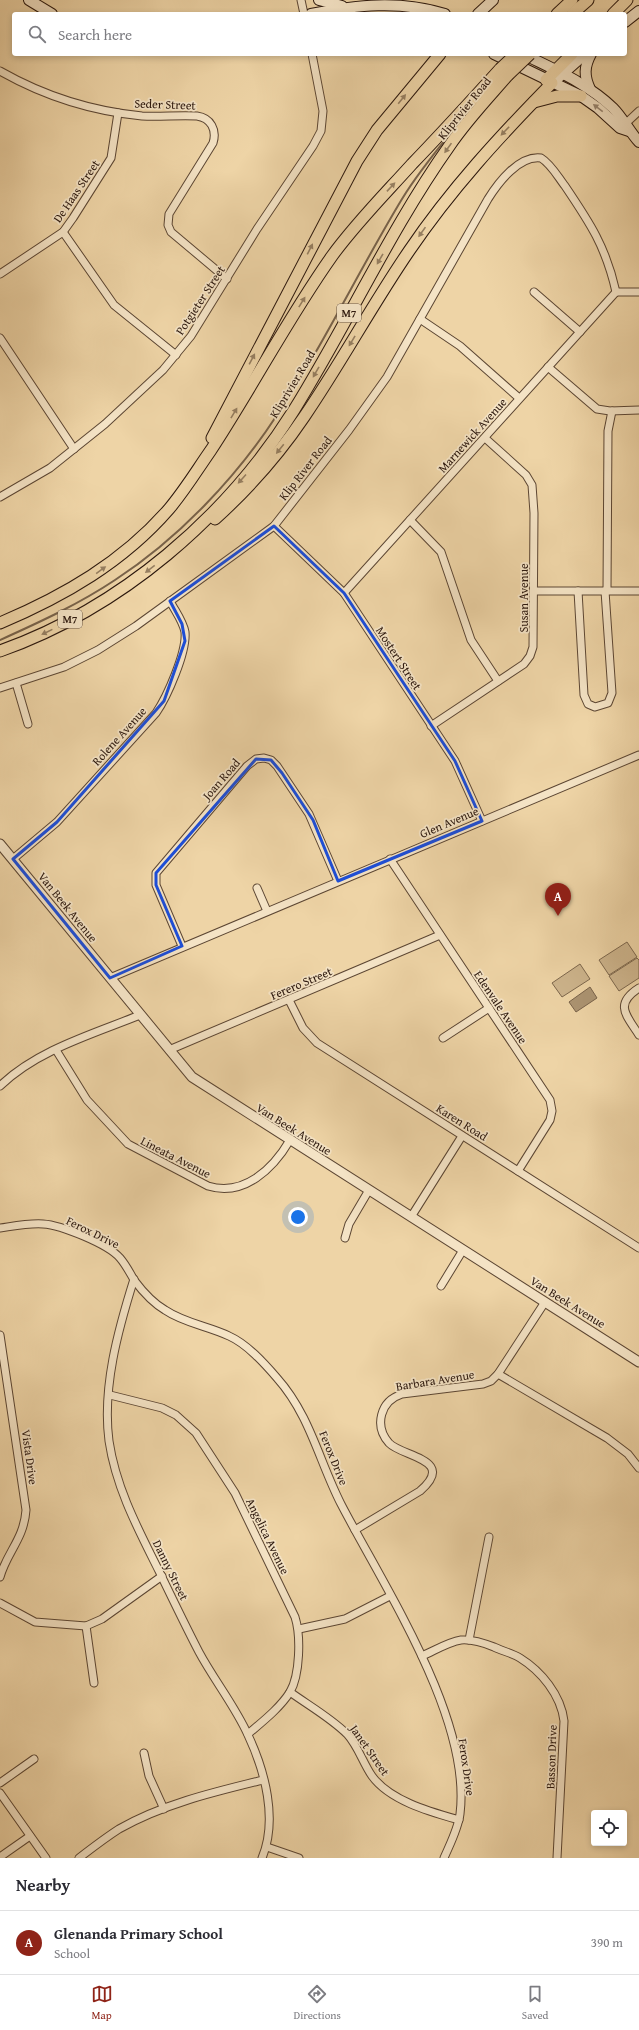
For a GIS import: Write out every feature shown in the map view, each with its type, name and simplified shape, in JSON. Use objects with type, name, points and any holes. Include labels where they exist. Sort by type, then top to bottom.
[{"type":"main road","points":[[29,0],[49,12]]},
{"type":"main road","points":[[319,0],[347,7]]},
{"type":"main road","points":[[480,12],[493,0]]},
{"type":"main road","points":[[559,12],[572,0]]},
{"type":"main road","points":[[574,12],[588,0]]},
{"type":"main road","points":[[615,12],[627,0]]},
{"type":"main road","points":[[321,12],[382,3],[417,6],[438,12]]},
{"type":"main road","points":[[627,20],[639,11]]},
{"type":"main road","points":[[198,469],[223,415],[353,168],[378,130],[437,56]]},
{"type":"main road","points":[[495,56],[504,68],[549,82],[581,96],[625,127]]},
{"type":"main road","name":"Kliprivier Road","points":[[0,623],[68,591],[99,572],[152,526],[185,488],[198,469],[232,418],[309,290],[333,255],[365,216],[504,68],[520,56]]},
{"type":"main road","points":[[527,56],[590,89],[613,108],[625,127],[639,142]]},
{"type":"main road","points":[[180,543],[197,534],[230,506],[290,437],[319,395],[388,282],[435,214],[481,157],[532,103],[559,72],[571,56]]},
{"type":"main road","points":[[559,72],[582,56]]},
{"type":"main road","points":[[590,56],[585,67],[585,73],[590,89]]},
{"type":"main road","name":"Kliprivier Road","points":[[0,651],[47,632],[87,610],[145,572],[180,543],[236,486],[270,444],[293,410],[427,178],[504,68]]},
{"type":"main road","points":[[532,103],[557,96],[581,96]]},
{"type":"street","points":[[301,0],[304,12]]},
{"type":"street","name":"Potgieter Street","points":[[0,497],[39,476],[74,449],[144,389],[176,355],[203,318],[257,229],[313,146],[321,131],[323,111],[312,56]]},
{"type":"street","name":"Seder Street","points":[[0,71],[58,98],[93,108],[118,113],[159,116],[197,116],[204,118],[212,124],[215,134],[213,143],[169,214],[168,225],[174,235],[227,278]]},
{"type":"street","points":[[625,127],[639,111]]},
{"type":"street","name":"De Haas Street","points":[[0,274],[63,232],[111,158],[118,113]]},
{"type":"street","name":"Klip River Road","points":[[0,688],[77,662],[116,640],[274,526],[373,398],[387,377],[493,191],[517,167],[530,158],[541,158],[548,163],[589,221],[606,255],[616,292]]},
{"type":"street","points":[[63,232],[114,305],[176,355]]},
{"type":"street","points":[[534,292],[580,332]]},
{"type":"street","points":[[616,292],[639,292]]},
{"type":"street","name":"Marnewick Avenue","points":[[344,593],[616,292]]},
{"type":"street","points":[[420,319],[460,346],[519,398]]},
{"type":"street","points":[[0,338],[74,449]]},
{"type":"street","points":[[548,367],[594,407],[601,410],[612,411],[639,410]]},
{"type":"street","points":[[578,591],[584,695],[588,704],[595,708],[608,703],[612,693],[606,591],[608,431],[612,411]]},
{"type":"street","name":"Susan Avenue","points":[[431,726],[524,664],[532,651],[534,641],[534,513],[532,485],[526,475],[485,438]]},
{"type":"street","points":[[410,520],[441,552],[471,640],[498,681]]},
{"type":"street","name":"Mostert Street","points":[[274,526],[344,593],[458,766],[482,821]]},
{"type":"street","points":[[534,591],[639,591]]},
{"type":"street","name":"Rolene Avenue","points":[[13,859],[57,822],[156,713],[164,701],[185,641],[182,624],[170,601]]},
{"type":"street","points":[[16,683],[28,724]]},
{"type":"street","name":"Glen Avenue","points":[[110,978],[267,910],[639,755]]},
{"type":"street","name":"Joan Road","points":[[182,946],[156,885],[156,873],[216,801],[247,766],[256,759],[264,758],[271,760],[282,773],[313,820],[338,881]]},
{"type":"street","name":"Van Beek Avenue","points":[[0,844],[169,1050],[198,1082],[639,1362]]},
{"type":"street","name":"Edenvale Avenue","points":[[390,859],[547,1094],[552,1105],[550,1120],[518,1171]]},
{"type":"street","points":[[257,888],[267,910]]},
{"type":"street","name":"Ferero Street","points":[[169,1050],[440,935]]},
{"type":"street","points":[[639,988],[625,999],[624,1007],[627,1017],[639,1035]]},
{"type":"street","name":"Karen Road","points":[[289,1000],[303,1028],[311,1039],[639,1248]]},
{"type":"street","points":[[443,1038],[489,1008]]},
{"type":"street","points":[[0,1086],[28,1063],[140,1014]]},
{"type":"street","name":"Lineata Avenue","points":[[56,1050],[87,1100],[123,1140],[139,1151],[208,1186],[219,1189],[231,1188],[254,1180],[273,1165],[290,1140]]},
{"type":"street","points":[[411,1217],[462,1136]]},
{"type":"street","points":[[345,1238],[349,1224],[369,1190]]},
{"type":"street","name":"Ferox Drive","points":[[0,1228],[43,1224],[67,1230],[114,1252],[122,1260],[134,1280],[148,1296],[172,1315],[227,1335],[239,1341],[278,1378],[294,1400],[309,1427],[336,1492],[422,1656],[444,1709],[456,1755],[461,1803],[459,1820],[444,1858]]},
{"type":"street","points":[[441,1286],[463,1250]]},
{"type":"street","name":"Danny Street","points":[[134,1280],[116,1342],[110,1395],[108,1430],[116,1475],[124,1497],[200,1654],[248,1734],[264,1780],[269,1818],[267,1846],[262,1858]]},
{"type":"street","name":"Barbara Avenue","points":[[355,1530],[420,1491],[427,1485],[430,1479],[431,1468],[428,1464],[414,1455],[394,1448],[387,1438],[382,1429],[381,1419],[382,1410],[387,1402],[393,1397],[402,1394],[483,1384],[491,1381],[498,1374],[545,1302]]},
{"type":"street","name":"Vista Drive","points":[[0,1336],[26,1510],[21,1534],[2,1570],[0,1578]]},
{"type":"street","points":[[498,1374],[607,1438],[628,1454],[639,1468]]},
{"type":"street","name":"Angelica Avenue","points":[[110,1395],[162,1408],[176,1415],[196,1433],[235,1493],[279,1581],[299,1629],[297,1662],[293,1685],[290,1692]]},
{"type":"street","points":[[469,1640],[489,1537]]},
{"type":"street","points":[[0,1603],[35,1622],[86,1626],[102,1620],[162,1576]]},
{"type":"street","points":[[299,1629],[345,1619],[390,1596]]},
{"type":"street","points":[[86,1626],[94,1683]]},
{"type":"street","name":"Basson Drive","points":[[422,1656],[456,1641],[469,1640],[488,1645],[519,1658],[546,1682],[560,1703],[563,1714],[564,1732],[557,1858]]},
{"type":"street","points":[[248,1734],[290,1692]]},
{"type":"street","name":"Janet Street","points":[[290,1692],[345,1732],[380,1785],[416,1806],[459,1820]]},
{"type":"street","points":[[144,1753],[149,1776],[164,1809]]},
{"type":"street","points":[[0,1783],[34,1760]]},
{"type":"street","points":[[79,1858],[118,1830],[164,1809],[210,1793],[264,1780]]},
{"type":"street","points":[[0,1793],[46,1858]]},
{"type":"street","points":[[0,1857],[30,1836]]},
{"type":"street","points":[[267,1846],[299,1858]]},
{"type":"highlighted area","points":[[274,526],[344,593],[455,761],[482,821],[338,881],[313,820],[282,773],[271,760],[256,759],[156,873],[156,885],[182,946],[110,978],[13,859],[57,822],[164,701],[185,641],[182,624],[170,601]]},
{"type":"shaded area","points":[[627,942],[637,957],[609,975],[599,960]]},
{"type":"shaded area","points":[[637,958],[639,960],[639,978],[619,991],[609,976]]},
{"type":"shaded area","points":[[580,964],[590,979],[562,997],[552,983]]},
{"type":"shaded area","points":[[590,987],[597,998],[576,1012],[569,1002]]},
{"type":"waterway","points":[[0,640],[73,605],[101,589],[138,564],[183,526],[224,484],[261,438],[294,389],[402,199],[420,172],[454,129]]},
{"type":"place","name":"Glenanda Primary School","points":[[558,916]]}]
